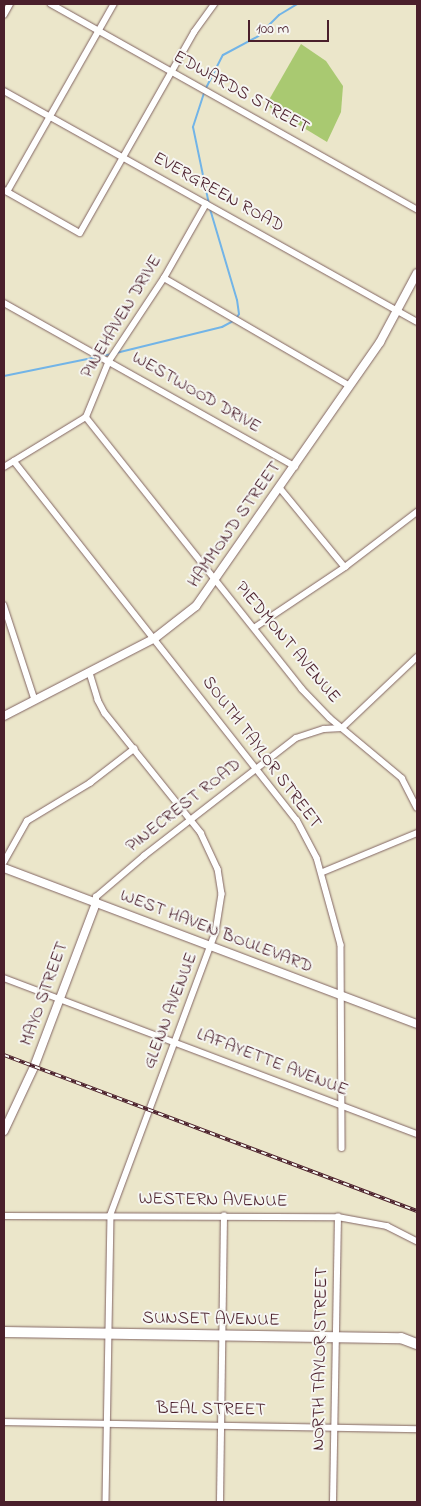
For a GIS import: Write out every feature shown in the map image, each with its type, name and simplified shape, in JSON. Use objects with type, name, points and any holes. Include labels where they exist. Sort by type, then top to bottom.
[{"type":"main road","name":"SUNSET AVENUE","points":[[4,1332],[414,1341]]},
{"type":"street","points":[[4,15],[10,4]]},
{"type":"street","name":"EDWARDS STREET","points":[[50,4],[417,209]]},
{"type":"street","points":[[114,4],[97,30],[5,191],[80,233],[194,32],[214,4]]},
{"type":"street","name":"EVERGREEN ROAD","points":[[4,91],[417,322]]},
{"type":"street","name":"PINEHAVEN DRIVE","points":[[86,417],[109,361],[164,278],[206,204]]},
{"type":"street","name":"HAMMOND STREET","points":[[4,716],[155,638],[187,615],[217,581],[350,386],[398,312],[417,273]]},
{"type":"street","points":[[164,278],[350,386]]},
{"type":"street","name":"WESTWOOD DRIVE","points":[[4,303],[295,466]]},
{"type":"street","points":[[4,467],[86,417]]},
{"type":"street","name":"PIEDMONT AVENUE","points":[[86,417],[317,706],[402,778],[417,807]]},
{"type":"street","name":"SOUTH TAYLOR STREET","points":[[14,461],[297,820],[323,872],[341,945],[342,1148]]},
{"type":"street","points":[[280,488],[345,567]]},
{"type":"street","points":[[254,628],[345,567],[417,512]]},
{"type":"street","points":[[4,605],[35,700]]},
{"type":"street","points":[[342,728],[417,657]]},
{"type":"street","points":[[410,663],[417,662]]},
{"type":"street","name":"GLENN AVENUE","points":[[90,673],[98,700],[134,749],[192,819],[210,850],[221,882],[222,903],[211,946],[111,1215],[106,1502]]},
{"type":"street","name":"PINECREST ROAD","points":[[96,903],[96,897],[296,738],[314,731],[342,728]]},
{"type":"street","points":[[4,862],[27,821],[90,783],[134,749]]},
{"type":"street","points":[[323,872],[417,833]]},
{"type":"street","name":"WEST HAVEN BOULEVARD","points":[[4,868],[417,1024]]},
{"type":"street","name":"MAYO STREET","points":[[4,1131],[6,1121],[34,1067],[96,903]]},
{"type":"street","name":"LAFAYETTE AVENUE","points":[[4,978],[417,1134]]},
{"type":"street","name":"WESTERN AVENUE","points":[[4,1216],[338,1217],[387,1226],[417,1241]]},
{"type":"street","points":[[220,1502],[224,1216]]},
{"type":"street","name":"NORTH TAYLOR STREET","points":[[333,1502],[338,1338],[338,1217]]},
{"type":"street","name":"BEAL STREET","points":[[4,1422],[417,1429]]},
{"type":"green space","points":[[301,44],[326,61],[343,86],[341,112],[327,142],[266,105]]},
{"type":"waterway","points":[[206,88],[223,55],[258,36],[279,15],[297,4]]},
{"type":"waterway","points":[[204,93],[193,127],[209,204]]},
{"type":"waterway","points":[[116,353],[222,327],[235,320],[239,314],[237,300],[210,209]]},
{"type":"waterway","points":[[102,356],[112,354]]},
{"type":"waterway","points":[[4,376],[97,357]]},
{"type":"railway","points":[[4,1055],[417,1211]]}]
